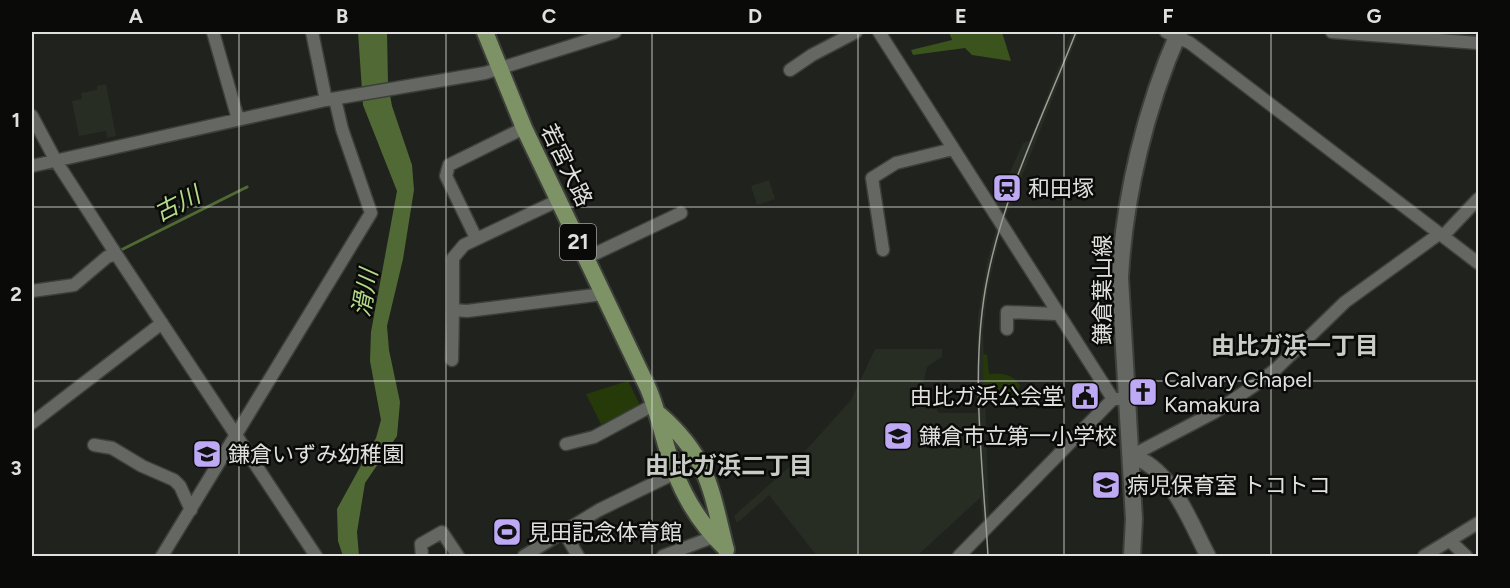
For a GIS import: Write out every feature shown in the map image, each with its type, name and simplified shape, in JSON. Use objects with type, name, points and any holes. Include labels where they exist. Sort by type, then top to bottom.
[{"type":"main road","name":"若宮大路","points":[[485,32],[498,69],[524,128],[657,409],[675,473],[691,504],[713,537],[728,553]]},
{"type":"main road","name":"鎌倉葉山線","points":[[1132,556],[1134,519],[1131,456],[1119,399],[1122,243],[1129,199],[1153,103],[1174,33]]},
{"type":"main road","name":"若宮大路","points":[[657,409],[695,452],[704,468],[728,553]]},
{"type":"street","points":[[213,32],[238,119]]},
{"type":"street","points":[[162,556],[371,213],[331,100],[312,32]]},
{"type":"street","points":[[32,166],[238,119],[399,86],[498,69],[615,32]]},
{"type":"street","points":[[790,70],[812,55],[856,32]]},
{"type":"street","points":[[879,32],[1058,314],[1119,399],[959,556]]},
{"type":"street","points":[[1332,32],[1473,39]]},
{"type":"street","points":[[1174,33],[1479,263]]},
{"type":"street","points":[[32,116],[56,161],[316,556]]},
{"type":"street","points":[[476,238],[446,176],[449,165],[524,128]]},
{"type":"street","points":[[883,250],[872,178],[896,164],[953,149]]},
{"type":"street","points":[[1131,456],[1215,412],[1258,382],[1283,363],[1344,302],[1441,235],[1479,199]]},
{"type":"street","points":[[452,360],[453,258],[464,245],[476,238],[560,200]]},
{"type":"street","points":[[586,258],[681,213]]},
{"type":"street","points":[[32,291],[74,285],[114,250]]},
{"type":"street","points":[[453,310],[467,311],[603,294]]},
{"type":"street","points":[[1007,329],[1007,312],[1058,314]]},
{"type":"street","points":[[32,423],[162,323]]},
{"type":"street","points":[[566,444],[594,437],[657,409]]},
{"type":"street","points":[[94,446],[111,448],[142,466],[174,480],[180,486],[191,510]]},
{"type":"street","points":[[1131,456],[1149,464],[1170,488],[1208,556]]},
{"type":"street","points":[[524,556],[599,510],[675,473]]},
{"type":"street","points":[[1424,556],[1479,523]]},
{"type":"street","points":[[422,556],[421,544],[442,532],[458,556]]},
{"type":"street","points":[[564,532],[578,556]]},
{"type":"street","points":[[663,556],[713,537]]},
{"type":"street","points":[[1450,540],[1466,556]]},
{"type":"shaded area","points":[[358,32],[387,32],[388,84],[392,106],[412,165],[414,190],[403,259],[387,326],[389,350],[400,402],[397,436],[365,483],[357,532],[359,556],[343,556],[338,541],[337,509],[376,438],[381,420],[370,361],[371,332],[397,191],[363,105]]},
{"type":"shaded area","points":[[949,32],[1002,32],[1011,61],[972,55],[965,48],[913,55],[911,50],[952,40]]},
{"type":"shaded area","points":[[1072,32],[1079,32],[1003,224],[994,208],[1023,143],[1030,140]]},
{"type":"shaded area","points":[[106,84],[116,136],[107,138],[106,131],[79,136],[72,101],[82,99],[81,93],[97,90],[97,86]]},
{"type":"shaded area","points":[[769,180],[775,199],[757,205],[751,186]]},
{"type":"shaded area","name":"鎌倉市立第一小学校","points":[[997,225],[1001,232],[988,287],[983,332],[989,518],[983,526],[981,497],[917,556],[817,556],[769,495],[737,523],[734,516],[798,459],[851,400],[875,349],[942,349],[942,357],[927,367],[923,385],[939,413],[977,413],[978,317],[987,263]]},
{"type":"shaded area","points":[[983,354],[987,355],[989,374],[1007,375],[1020,385],[1016,398],[984,399]]},
{"type":"shaded area","points":[[628,381],[641,407],[601,424],[586,394]]},
{"type":"waterway","name":"古川","points":[[121,250],[247,187]]},
{"type":"tram line","points":[[988,556],[978,380],[982,309],[995,244],[1015,182],[1076,32]]},
{"type":"place","name":"和田塚","points":[[1007,188]]},
{"type":"place","name":"Calvary Chapel Kamakura","points":[[1143,392]]},
{"type":"place","name":"由比ガ浜公会堂","points":[[1085,396]]},
{"type":"place","name":"鎌倉市立第一小学校","points":[[898,436]]},
{"type":"place","name":"鎌倉いずみ幼稚園","points":[[207,454]]},
{"type":"place","name":"病児保育室 トコトコ","points":[[1106,485]]},
{"type":"place","name":"見田記念体育館","points":[[507,532]]},
{"type":"district","name":"由比ガ浜一丁目","points":[[1295,346]]},
{"type":"district","name":"由比ガ浜二丁目","points":[[729,466]]},
{"type":"water label","name":"滑川","points":[[365,293]]}]
